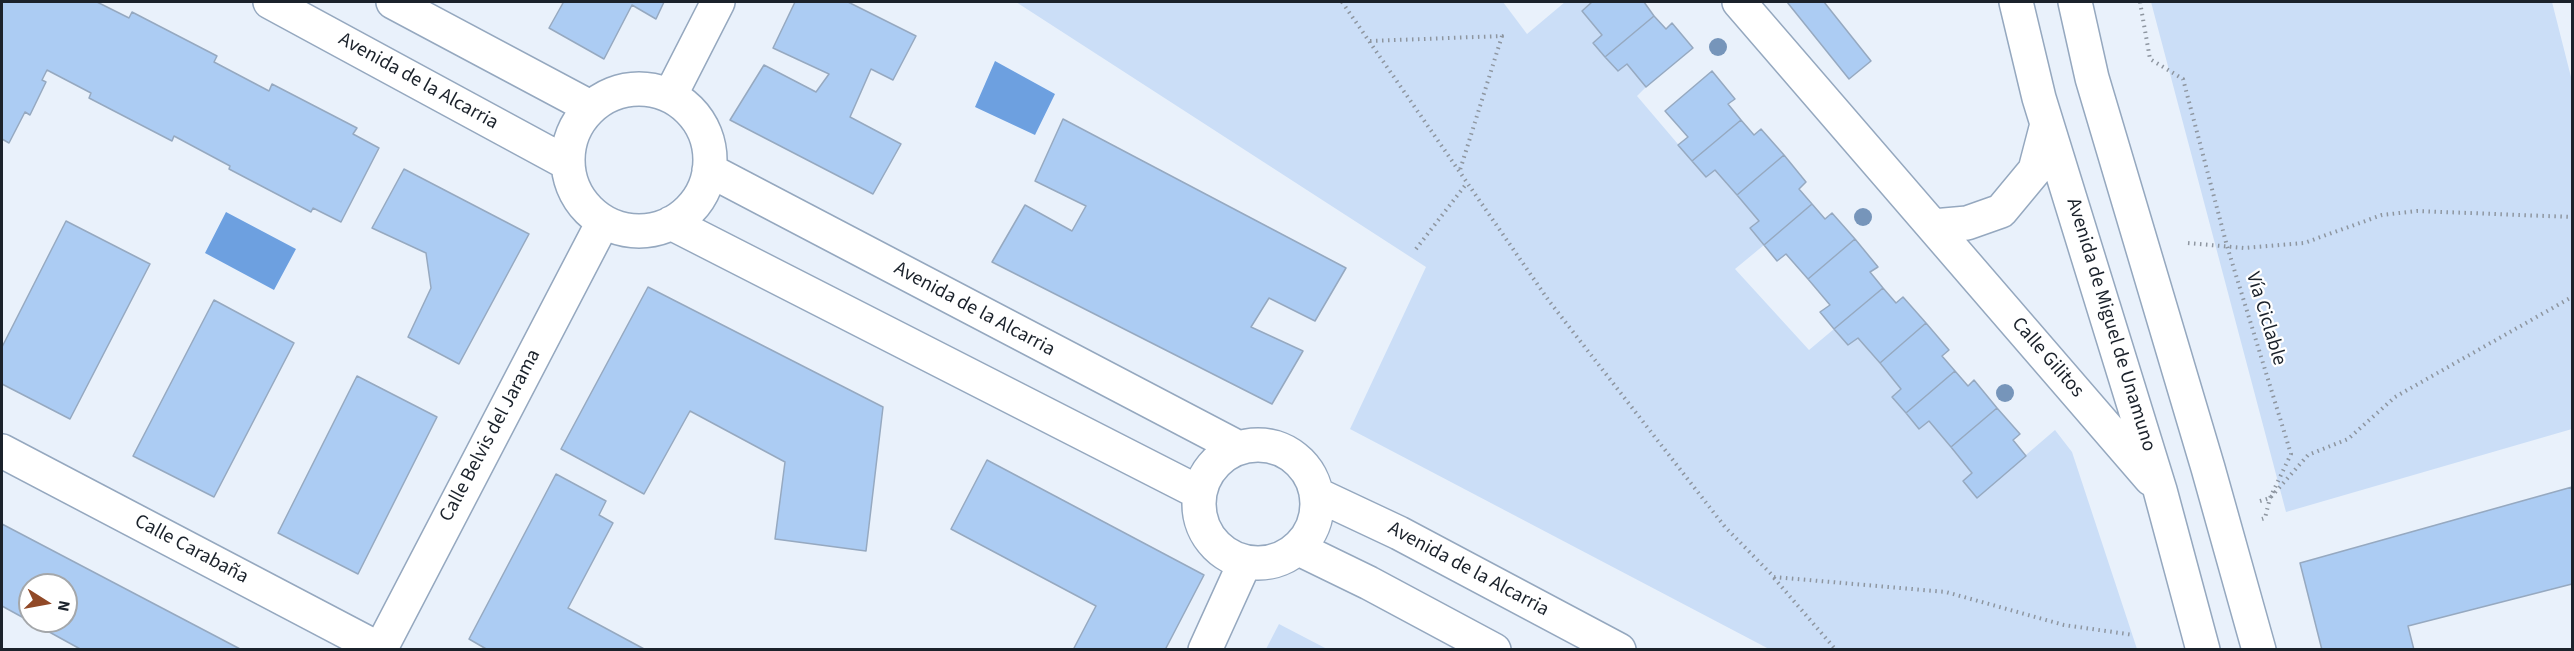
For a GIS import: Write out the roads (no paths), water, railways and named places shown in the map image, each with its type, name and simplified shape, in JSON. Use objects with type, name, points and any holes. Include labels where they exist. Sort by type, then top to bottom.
[{"type":"street","name":"Avenida de la Alcarria","points":[[270,2],[567,163]]},
{"type":"street","points":[[393,2],[590,107]]},
{"type":"street","points":[[670,96],[718,2]]},
{"type":"street","name":"Calle Gilitos","points":[[1739,2],[2160,490]]},
{"type":"street","name":"Avenida de Miguel de Unamuno","points":[[2016,2],[2047,124],[2160,490],[2203,650]]},
{"type":"street","points":[[2075,2],[2092,78],[2208,468],[2259,650]]},
{"type":"street","points":[[628,89],[657,91],[670,96],[688,108],[702,126],[709,147],[709,170],[697,201],[686,214],[655,230],[637,231],[620,229],[603,222],[589,211],[578,198],[570,181],[567,163],[570,143],[577,124],[590,107],[615,92],[628,89]]},
{"type":"street","points":[[1933,226],[1967,223],[2001,211],[2035,170],[2047,124]]},
{"type":"street","name":"Avenida de la Alcarria","points":[[709,170],[1239,448]]},
{"type":"street","name":"Calle Belvis del Jarama","points":[[380,649],[603,222]]},
{"type":"street","points":[[671,223],[1200,493]]},
{"type":"street","points":[[1268,446],[1294,458],[1311,480],[1316,494],[1313,524],[1306,537],[1297,548],[1278,560],[1267,563],[1245,562],[1231,557],[1208,537],[1201,523],[1200,493],[1213,465],[1239,448],[1268,446]]},
{"type":"street","name":"Calle Carabaña","points":[[2,451],[380,649]]},
{"type":"street","name":"Avenida de la Alcarria","points":[[1316,494],[1399,533],[1619,650]]},
{"type":"street","points":[[1297,548],[1370,583],[1494,650]]},
{"type":"street","points":[[1205,650],[1245,562]]},
{"type":"water","points":[[995,61],[1055,94],[1035,135],[975,107]]},
{"type":"water","points":[[226,212],[296,249],[274,290],[205,253]]}]
